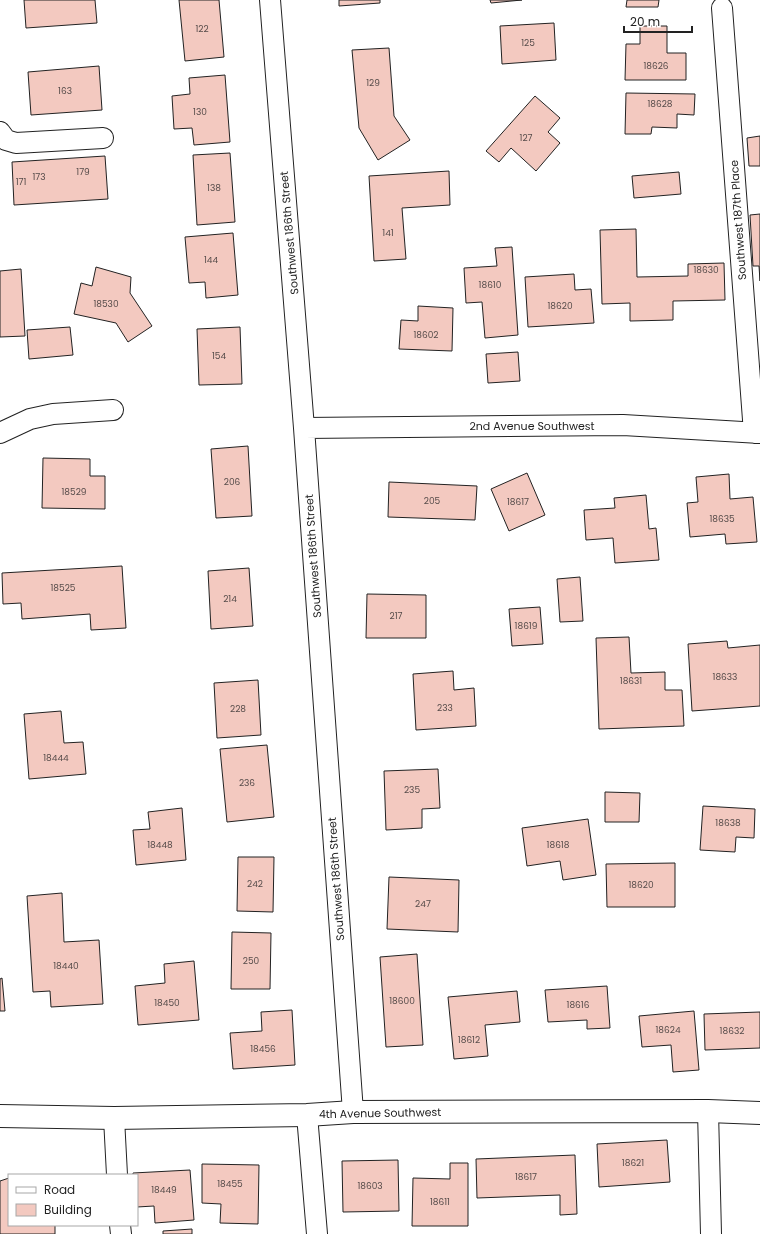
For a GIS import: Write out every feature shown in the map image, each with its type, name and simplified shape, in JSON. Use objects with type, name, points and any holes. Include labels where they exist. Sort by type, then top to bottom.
[{"type":"street","name":"Southwest 186th Street","points":[[270,0],[304,428],[353,1112]]},
{"type":"street","name":"Southwest 187th Place","points":[[722,8],[757,433]]},
{"type":"street","points":[[0,132],[6,140],[16,143],[103,138]]},
{"type":"street","points":[[0,434],[30,419],[53,414],[113,410]]},
{"type":"street","name":"2nd Avenue Southwest","points":[[304,428],[623,425],[757,433]]},
{"type":"street","points":[[708,1111],[711,1234]]},
{"type":"street","name":"4th Avenue Southwest","points":[[0,1116],[114,1118],[307,1115],[353,1112],[760,1112]]},
{"type":"street","points":[[307,1115],[317,1234]]},
{"type":"street","points":[[114,1118],[117,1174]]},
{"type":"building","points":[[24,0],[95,0],[97,23],[26,28]]},
{"type":"building","points":[[179,0],[219,0],[224,57],[185,61]]},
{"type":"building","points":[[339,0],[380,0],[380,3],[339,6]]},
{"type":"building","points":[[490,0],[522,0],[491,3]]},
{"type":"building","points":[[627,0],[659,0],[658,7],[626,7]]},
{"type":"building","points":[[554,23],[556,60],[502,64],[500,26]]},
{"type":"building","points":[[640,26],[667,26],[667,53],[686,53],[686,80],[625,80],[626,44],[640,44]]},
{"type":"building","points":[[389,48],[394,116],[410,140],[378,160],[359,128],[352,50]]},
{"type":"building","points":[[99,66],[102,110],[31,115],[28,72]]},
{"type":"building","points":[[225,75],[230,142],[194,145],[192,128],[174,129],[172,96],[190,94],[189,78]]},
{"type":"building","points":[[626,93],[695,94],[694,115],[677,114],[677,128],[652,127],[651,134],[625,134]]},
{"type":"building","points":[[535,96],[560,118],[548,132],[560,143],[536,171],[511,148],[499,162],[486,151]]},
{"type":"building","points":[[760,136],[760,166],[749,166],[747,138]]},
{"type":"building","points":[[230,153],[235,222],[197,225],[193,155]]},
{"type":"building","points":[[105,156],[108,199],[14,205],[12,162]]},
{"type":"building","points":[[449,171],[450,205],[402,208],[406,259],[374,261],[369,176]]},
{"type":"building","points":[[679,172],[681,194],[634,198],[632,176]]},
{"type":"building","points":[[760,214],[760,281],[759,266],[753,266],[750,215]]},
{"type":"building","points":[[636,229],[637,277],[688,276],[688,264],[724,263],[725,300],[673,301],[673,320],[630,321],[630,303],[602,304],[600,230]]},
{"type":"building","points":[[233,233],[238,295],[206,298],[205,282],[189,283],[185,237]]},
{"type":"building","points":[[512,247],[518,335],[485,338],[482,302],[466,303],[464,268],[497,266],[495,248]]},
{"type":"building","points":[[96,267],[131,277],[130,293],[152,326],[128,342],[116,323],[74,314],[81,283],[92,286]]},
{"type":"building","points":[[21,269],[25,336],[0,337],[0,271]]},
{"type":"building","points":[[574,274],[575,290],[591,289],[594,323],[528,327],[525,277]]},
{"type":"building","points":[[418,306],[453,308],[452,351],[399,349],[401,320],[418,321]]},
{"type":"building","points":[[70,327],[73,355],[29,359],[27,330]]},
{"type":"building","points":[[240,327],[242,384],[199,385],[197,329]]},
{"type":"building","points":[[518,352],[520,381],[488,383],[486,354]]},
{"type":"building","points":[[248,446],[252,516],[216,518],[211,449]]},
{"type":"building","points":[[43,458],[90,459],[90,476],[105,476],[105,509],[42,508]]},
{"type":"building","points":[[527,473],[545,515],[509,531],[491,489]]},
{"type":"building","points":[[729,474],[730,499],[753,497],[757,542],[726,544],[725,534],[690,537],[687,503],[698,502],[696,477]]},
{"type":"building","points":[[389,482],[477,486],[475,520],[388,517]]},
{"type":"building","points":[[646,495],[649,529],[656,528],[659,560],[615,563],[613,538],[586,540],[584,510],[615,508],[614,498]]},
{"type":"building","points":[[122,566],[126,628],[91,630],[90,614],[22,619],[21,603],[3,604],[2,573]]},
{"type":"building","points":[[249,568],[253,626],[211,629],[208,571]]},
{"type":"building","points":[[580,577],[583,621],[560,622],[557,579]]},
{"type":"building","points":[[367,594],[426,595],[426,638],[366,638]]},
{"type":"building","points":[[540,607],[543,644],[512,646],[509,609]]},
{"type":"building","points":[[629,637],[631,673],[665,672],[665,690],[682,690],[684,726],[599,729],[596,638]]},
{"type":"building","points":[[727,641],[728,648],[760,645],[760,706],[692,711],[688,644]]},
{"type":"building","points":[[453,671],[454,690],[474,688],[476,726],[416,730],[413,674]]},
{"type":"building","points":[[258,680],[261,735],[217,738],[214,683]]},
{"type":"building","points":[[61,711],[64,743],[83,742],[86,774],[29,779],[24,714]]},
{"type":"building","points":[[267,745],[274,817],[227,822],[220,749]]},
{"type":"building","points":[[438,769],[440,808],[422,809],[422,828],[386,830],[384,771]]},
{"type":"building","points":[[605,792],[640,793],[639,822],[605,822]]},
{"type":"building","points":[[703,806],[755,809],[754,838],[736,837],[735,852],[700,850]]},
{"type":"building","points":[[182,808],[186,860],[136,865],[133,830],[150,829],[148,812]]},
{"type":"building","points":[[588,819],[596,875],[563,880],[560,861],[527,866],[522,828]]},
{"type":"building","points":[[238,857],[274,857],[273,912],[237,911]]},
{"type":"building","points":[[675,863],[675,907],[607,907],[606,864]]},
{"type":"building","points":[[389,877],[459,880],[458,932],[387,929]]},
{"type":"building","points":[[62,893],[64,942],[99,940],[103,1004],[51,1007],[50,991],[33,992],[27,896]]},
{"type":"building","points":[[232,932],[271,933],[270,989],[231,989]]},
{"type":"building","points":[[417,954],[423,1045],[386,1047],[380,957]]},
{"type":"building","points":[[194,961],[199,1020],[138,1025],[135,986],[165,983],[164,964]]},
{"type":"building","points":[[2,978],[5,1011],[0,1011],[0,979]]},
{"type":"building","points":[[607,986],[610,1028],[587,1029],[587,1020],[548,1022],[545,990]]},
{"type":"building","points":[[517,991],[520,1022],[485,1025],[488,1056],[454,1059],[448,997]]},
{"type":"building","points":[[292,1010],[295,1065],[233,1069],[230,1033],[262,1031],[261,1012]]},
{"type":"building","points":[[694,1011],[699,1070],[673,1072],[671,1045],[642,1047],[639,1016]]},
{"type":"building","points":[[760,1012],[760,1048],[705,1050],[704,1014]]},
{"type":"building","points":[[667,1140],[670,1182],[599,1187],[597,1144]]},
{"type":"building","points":[[575,1155],[577,1214],[560,1215],[560,1195],[477,1198],[476,1159]]},
{"type":"building","points":[[398,1160],[399,1211],[343,1212],[342,1161]]},
{"type":"building","points":[[450,1163],[468,1163],[468,1226],[412,1226],[413,1178],[450,1179]]},
{"type":"building","points":[[202,1164],[259,1165],[258,1224],[220,1223],[221,1204],[202,1203]]},
{"type":"building","points":[[190,1170],[194,1220],[155,1223],[154,1206],[138,1207],[138,1174],[133,1173]]},
{"type":"building","points":[[8,1178],[8,1226],[55,1226],[55,1234],[0,1234],[0,1181]]},
{"type":"building","points":[[192,1229],[192,1234],[163,1234],[163,1231]]}]
